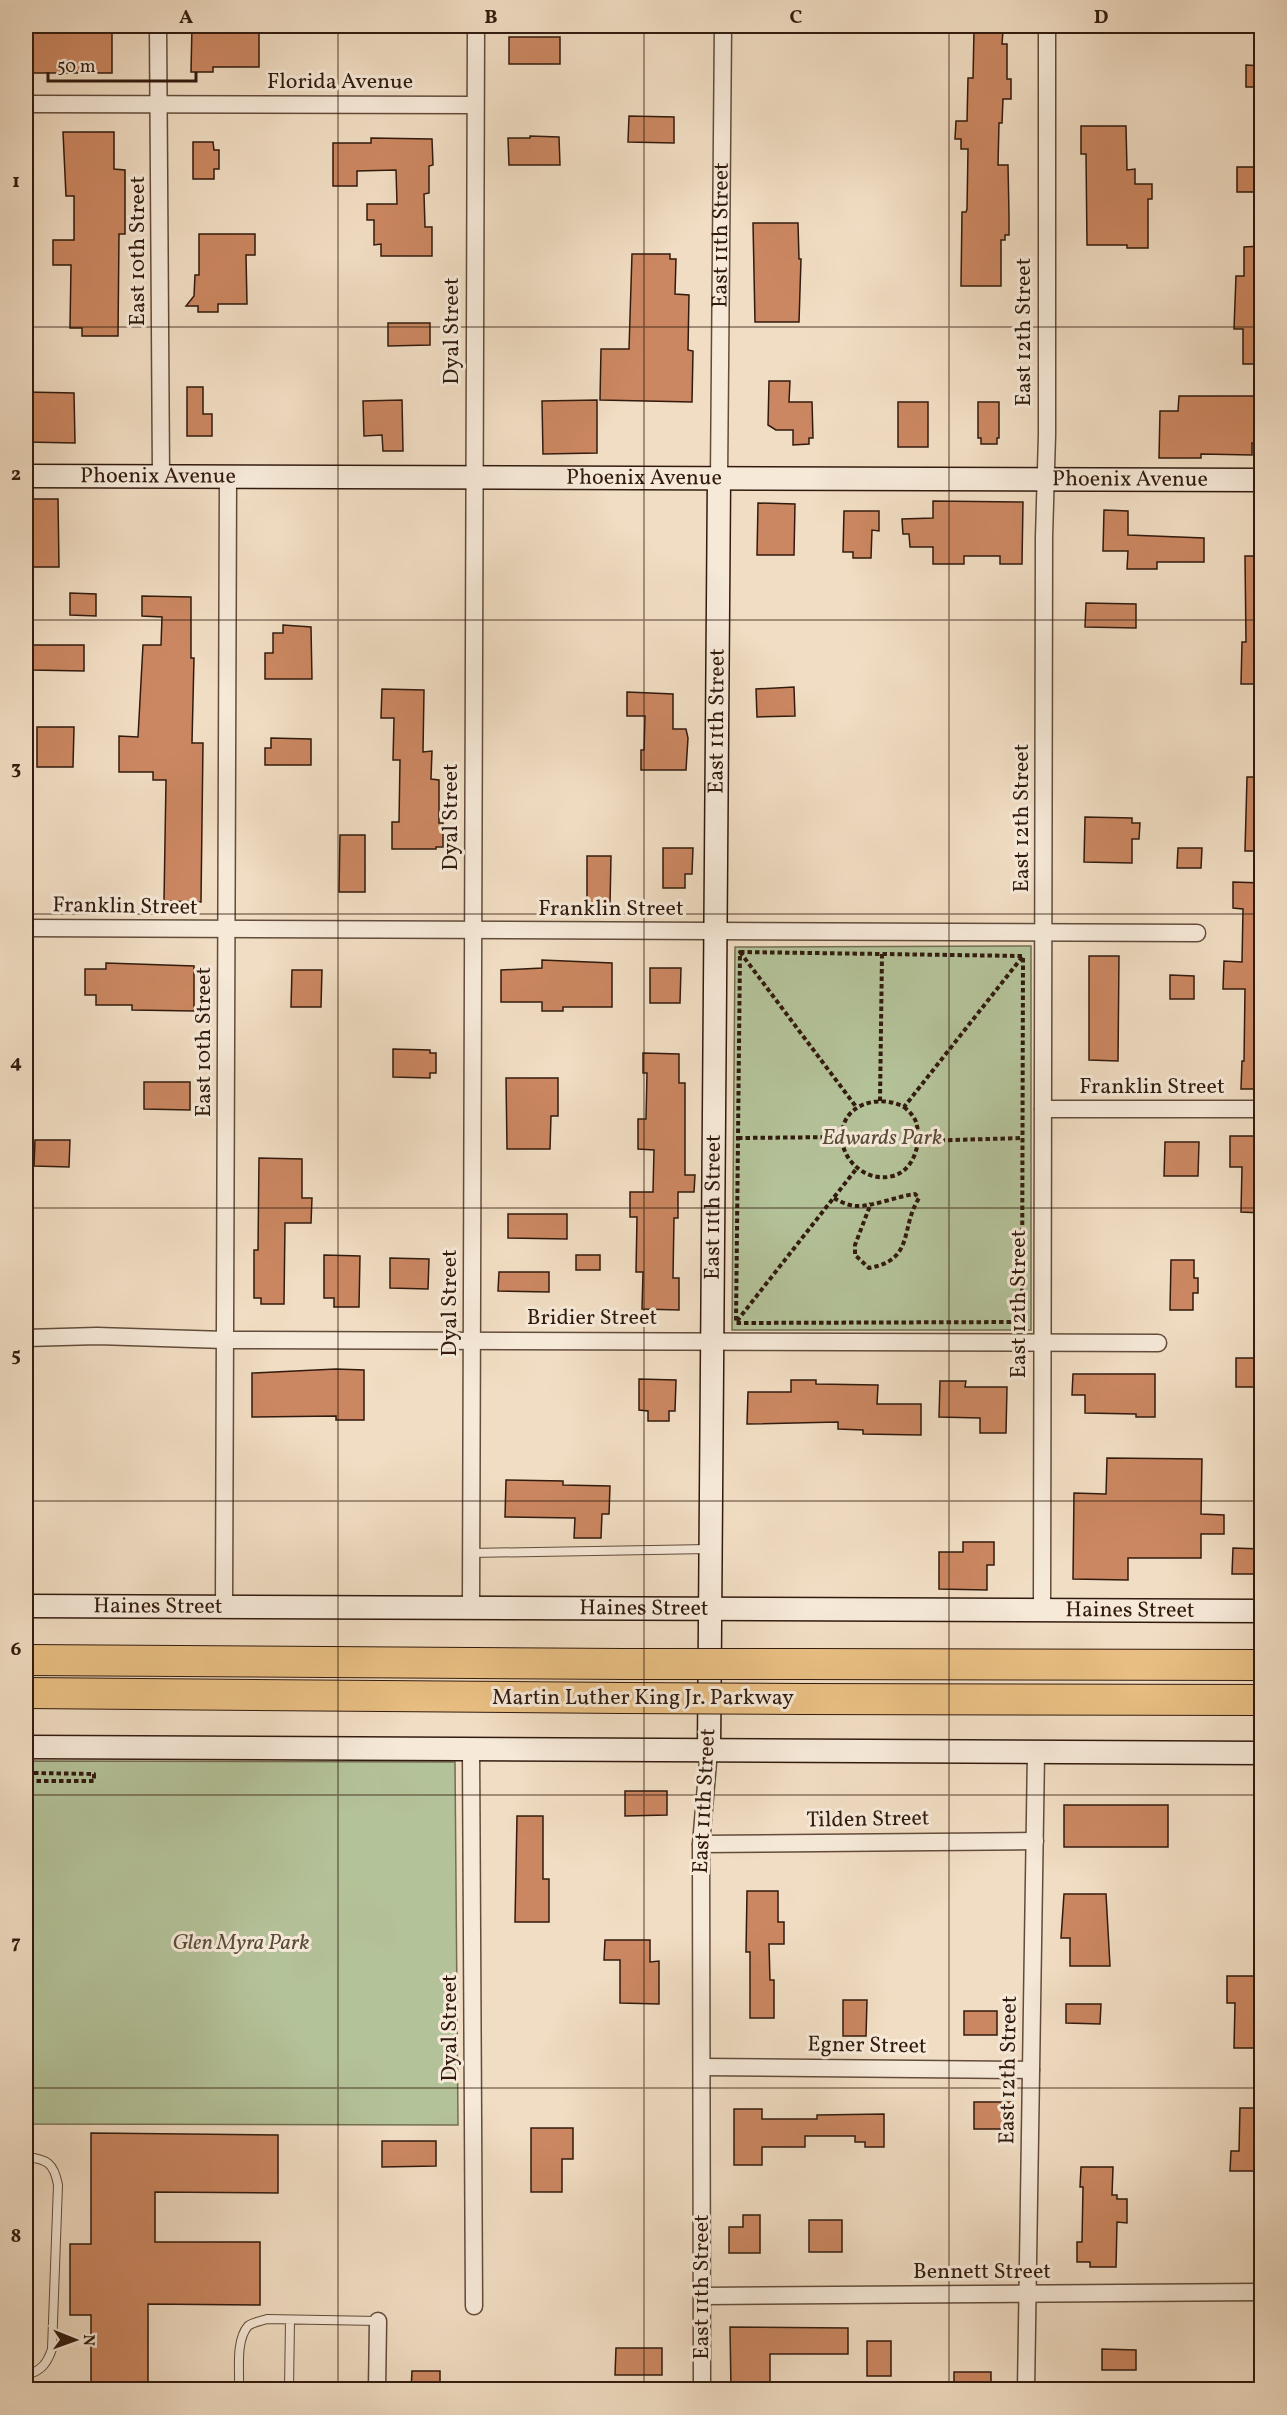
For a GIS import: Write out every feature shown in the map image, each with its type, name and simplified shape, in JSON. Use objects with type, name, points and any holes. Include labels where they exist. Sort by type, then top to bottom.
[{"type":"highway","name":"Martin Luther King Jr. Parkway","points":[[26,1660],[1262,1665]]},
{"type":"highway","name":"Martin Luther King Jr. Parkway","points":[[26,1693],[1262,1700]]},
{"type":"highway","points":[[26,1699],[79,1694]]},
{"type":"street","name":"East 10th Street","points":[[158,26],[161,477]]},
{"type":"street","name":"Dyal Street","points":[[471,1608],[476,26]]},
{"type":"street","name":"East 11th Street","points":[[702,2390],[701,1844],[709,1750],[723,26]]},
{"type":"street","name":"East 12th Street","points":[[1042,1610],[1041,1342],[1047,26]]},
{"type":"street","name":"Florida Avenue","points":[[26,104],[475,105]]},
{"type":"street","name":"Phoenix Avenue","points":[[26,476],[1262,480]]},
{"type":"street","name":"East 10th Street","points":[[224,1607],[228,477]]},
{"type":"street","name":"Franklin Street","points":[[26,928],[1197,933]]},
{"type":"street","name":"Franklin Street","points":[[1043,1109],[1262,1109]]},
{"type":"street","name":"Bridier Street","points":[[26,1338],[97,1336],[225,1340],[1158,1343]]},
{"type":"street","name":"Haines Street","points":[[26,1606],[1262,1611]]},
{"type":"street","points":[[26,1747],[1262,1753]]},
{"type":"street","name":"Dyal Street","points":[[471,1749],[474,2306]]},
{"type":"street","name":"East 12th Street","points":[[1026,2390],[1036,1752]]},
{"type":"street","name":"Tilden Street","points":[[701,1844],[1035,1841]]},
{"type":"street","name":"Egner Street","points":[[702,2067],[1031,2070]]},
{"type":"street","name":"Bennett Street","points":[[703,2296],[1262,2292]]},
{"type":"street","points":[[377,2390],[378,2321]]},
{"type":"lane","points":[[471,1552],[710,1549]]},
{"type":"lane","points":[[26,2157],[41,2158],[50,2164],[56,2172],[58,2185],[52,2349],[46,2364],[26,2375]]},
{"type":"lane","points":[[239,2390],[241,2348],[248,2327],[267,2319],[378,2321]]},
{"type":"lane","points":[[289,2390],[290,2320]]},
{"type":"path","points":[[904,1107],[1027,951]]},
{"type":"path","points":[[740,952],[1023,956]]},
{"type":"path","points":[[740,952],[857,1108]]},
{"type":"path","points":[[736,1323],[740,952]]},
{"type":"path","points":[[880,1101],[882,954]]},
{"type":"path","points":[[736,1323],[1022,1322],[1023,956]]},
{"type":"path","points":[[869,1101],[880,1101],[896,1102],[904,1107],[915,1119],[918,1141],[912,1160],[905,1169],[895,1176],[880,1178],[868,1175],[857,1168],[844,1153],[842,1137],[848,1118],[857,1108],[869,1101]]},
{"type":"path","points":[[738,1137],[842,1137]]},
{"type":"path","points":[[918,1141],[1023,1138]]},
{"type":"path","points":[[736,1323],[857,1168]]},
{"type":"path","points":[[834,1198],[858,1206],[871,1203],[915,1194],[919,1198],[908,1220],[908,1235],[901,1249],[884,1266],[869,1268],[855,1255],[855,1245],[871,1203]]},
{"type":"path","points":[[34,1773],[94,1774],[94,1781],[36,1781]]},
{"type":"green space","name":"Edwards Park","points":[[1031,946],[1031,1330],[732,1330],[735,947]]},
{"type":"green space","name":"Glen Myra Park","points":[[26,1761],[455,1762],[458,2125],[26,2124]]},
{"type":"building","points":[[26,26],[112,26],[112,73],[26,73]]},
{"type":"building","points":[[192,26],[259,26],[259,67],[213,67],[213,72],[191,72]]},
{"type":"building","points":[[974,30],[1003,31],[1002,44],[1007,44],[1007,79],[1011,79],[1011,99],[1003,99],[1002,123],[999,123],[998,165],[1008,165],[1009,215],[1009,235],[1005,235],[1005,240],[1001,240],[1001,286],[961,286],[962,212],[966,212],[967,209],[968,149],[961,149],[961,139],[955,139],[956,121],[967,121],[968,78],[973,78]]},
{"type":"building","points":[[509,37],[560,37],[560,64],[509,64]]},
{"type":"building","points":[[1246,65],[1262,66],[1262,87],[1246,87]]},
{"type":"building","points":[[629,116],[674,117],[674,143],[628,142]]},
{"type":"building","points":[[1081,126],[1126,126],[1127,170],[1135,169],[1135,184],[1152,184],[1152,199],[1148,199],[1148,248],[1127,248],[1127,245],[1087,245],[1086,154],[1081,154]]},
{"type":"building","points":[[63,132],[114,132],[114,169],[125,170],[125,234],[119,234],[118,336],[82,336],[82,328],[70,328],[71,265],[53,265],[53,240],[74,240],[74,196],[66,196]]},
{"type":"building","points":[[530,136],[559,137],[560,165],[509,165],[508,138],[530,138]]},
{"type":"building","points":[[371,138],[432,139],[433,165],[429,166],[429,193],[424,194],[425,227],[432,227],[432,256],[381,256],[381,244],[374,245],[374,220],[367,220],[367,204],[397,204],[396,170],[357,171],[357,186],[333,186],[333,143],[371,143]]},
{"type":"building","points":[[193,142],[213,142],[214,150],[219,150],[219,169],[214,169],[214,179],[193,179]]},
{"type":"building","points":[[1237,167],[1262,167],[1262,192],[1237,192]]},
{"type":"building","points":[[753,223],[798,223],[799,259],[801,259],[799,322],[755,322]]},
{"type":"building","points":[[199,234],[255,234],[255,255],[246,255],[247,304],[218,304],[218,312],[198,312],[198,306],[186,306],[194,296],[195,275],[199,275]]},
{"type":"building","points":[[1262,246],[1262,364],[1243,364],[1243,329],[1234,329],[1236,276],[1244,276],[1244,247]]},
{"type":"building","points":[[632,254],[670,254],[670,259],[676,259],[675,294],[689,295],[688,350],[693,351],[692,402],[600,400],[601,349],[629,349]]},
{"type":"building","points":[[388,323],[430,323],[430,345],[388,346]]},
{"type":"building","points":[[769,381],[790,381],[789,402],[812,402],[813,438],[809,438],[809,444],[793,445],[793,430],[776,430],[768,425]]},
{"type":"building","points":[[187,387],[203,387],[203,414],[212,414],[212,436],[187,436]]},
{"type":"building","points":[[26,392],[74,393],[75,443],[26,442]]},
{"type":"building","points":[[1179,396],[1262,396],[1262,443],[1252,443],[1252,455],[1201,454],[1201,458],[1159,458],[1160,411],[1178,411]]},
{"type":"building","points":[[402,400],[403,451],[383,451],[382,435],[364,436],[363,401]]},
{"type":"building","points":[[597,400],[597,453],[543,454],[542,401]]},
{"type":"building","points":[[898,402],[928,402],[928,447],[898,447]]},
{"type":"building","points":[[978,402],[999,402],[997,444],[981,444],[981,438],[978,438]]},
{"type":"building","points":[[26,499],[58,499],[59,567],[26,567]]},
{"type":"building","points":[[933,501],[1023,502],[1022,564],[1000,564],[1000,556],[964,556],[964,564],[933,564],[933,547],[910,547],[909,534],[903,534],[902,519],[933,518]]},
{"type":"building","points":[[758,503],[795,504],[794,555],[757,555]]},
{"type":"building","points":[[1104,510],[1128,511],[1128,535],[1204,538],[1204,562],[1157,562],[1157,569],[1127,569],[1128,551],[1103,551]]},
{"type":"building","points":[[844,511],[879,511],[879,531],[872,530],[871,558],[853,558],[853,552],[843,552]]},
{"type":"building","points":[[1245,556],[1262,556],[1262,684],[1241,684],[1242,642],[1246,642]]},
{"type":"building","points":[[70,593],[96,594],[96,616],[70,615]]},
{"type":"building","points":[[142,596],[191,597],[191,658],[194,658],[192,743],[203,743],[201,902],[164,901],[166,780],[153,780],[153,772],[119,772],[119,736],[138,737],[143,645],[161,645],[162,617],[142,616]]},
{"type":"building","points":[[1086,603],[1136,604],[1136,628],[1085,627]]},
{"type":"building","points":[[283,625],[311,627],[312,679],[265,679],[265,653],[273,653],[273,633],[283,633]]},
{"type":"building","points":[[31,645],[84,645],[84,671],[31,670]]},
{"type":"building","points":[[794,687],[795,716],[757,717],[756,689]]},
{"type":"building","points":[[382,689],[424,690],[423,752],[432,751],[431,779],[439,780],[439,823],[443,823],[443,847],[392,849],[392,822],[399,822],[400,760],[393,760],[394,718],[381,718]]},
{"type":"building","points":[[627,692],[673,694],[673,729],[686,729],[688,738],[686,770],[641,770],[645,716],[627,716]]},
{"type":"building","points":[[37,727],[74,727],[73,767],[37,767]]},
{"type":"building","points":[[271,738],[311,739],[311,765],[265,765],[265,748],[271,748]]},
{"type":"building","points":[[1247,777],[1262,777],[1262,851],[1245,851]]},
{"type":"building","points":[[1085,817],[1132,818],[1132,823],[1140,823],[1139,839],[1132,839],[1132,863],[1084,862]]},
{"type":"building","points":[[340,835],[365,835],[365,892],[339,892]]},
{"type":"building","points":[[663,848],[693,848],[692,874],[685,874],[685,888],[663,888]]},
{"type":"building","points":[[1178,848],[1202,848],[1201,868],[1177,868]]},
{"type":"building","points":[[587,856],[611,856],[610,904],[587,904]]},
{"type":"building","points":[[1233,882],[1262,883],[1262,1089],[1241,1089],[1242,1061],[1244,1061],[1245,989],[1223,989],[1224,961],[1242,962],[1243,909],[1233,908]]},
{"type":"building","points":[[1089,956],[1119,956],[1118,1061],[1089,1060]]},
{"type":"building","points":[[542,960],[612,963],[612,1007],[563,1007],[563,1011],[542,1011],[542,1002],[501,1002],[501,970],[542,968]]},
{"type":"building","points":[[106,963],[194,966],[194,1011],[132,1010],[132,1005],[96,1005],[96,995],[85,995],[85,969],[106,969]]},
{"type":"building","points":[[650,968],[681,968],[680,1003],[650,1003]]},
{"type":"building","points":[[292,970],[322,970],[321,1007],[291,1007]]},
{"type":"building","points":[[1170,975],[1194,976],[1194,999],[1170,999]]},
{"type":"building","points":[[393,1049],[430,1050],[430,1053],[436,1053],[436,1073],[430,1073],[430,1078],[393,1077]]},
{"type":"building","points":[[643,1053],[679,1054],[679,1083],[685,1083],[685,1175],[695,1175],[694,1192],[678,1192],[678,1218],[674,1218],[673,1278],[679,1278],[679,1310],[642,1309],[643,1272],[636,1272],[637,1217],[630,1217],[630,1192],[653,1192],[654,1150],[638,1149],[638,1119],[646,1119],[647,1073],[643,1073]]},
{"type":"building","points":[[506,1078],[558,1078],[558,1116],[551,1116],[550,1149],[507,1149]]},
{"type":"building","points":[[144,1082],[190,1082],[190,1110],[144,1109]]},
{"type":"building","points":[[1230,1136],[1262,1136],[1262,1213],[1241,1212],[1242,1167],[1230,1167]]},
{"type":"building","points":[[35,1140],[70,1140],[69,1167],[34,1166]]},
{"type":"building","points":[[1165,1142],[1199,1142],[1198,1176],[1164,1176]]},
{"type":"building","points":[[259,1158],[302,1159],[302,1198],[312,1198],[311,1223],[285,1223],[284,1304],[261,1304],[261,1298],[254,1298],[254,1250],[258,1250]]},
{"type":"building","points":[[508,1214],[567,1214],[567,1239],[508,1238]]},
{"type":"building","points":[[324,1255],[360,1256],[359,1307],[334,1307],[334,1298],[324,1298]]},
{"type":"building","points":[[576,1255],[600,1255],[600,1270],[576,1270]]},
{"type":"building","points":[[390,1258],[429,1259],[428,1289],[390,1288]]},
{"type":"building","points":[[1171,1260],[1194,1260],[1194,1278],[1198,1278],[1198,1293],[1193,1293],[1193,1310],[1170,1310]]},
{"type":"building","points":[[499,1272],[549,1272],[549,1292],[498,1291]]},
{"type":"building","points":[[1236,1358],[1262,1358],[1262,1387],[1236,1387]]},
{"type":"building","points":[[364,1370],[364,1420],[336,1420],[336,1416],[252,1417],[252,1373]]},
{"type":"building","points":[[1073,1374],[1155,1374],[1155,1417],[1136,1417],[1136,1414],[1085,1413],[1085,1395],[1072,1395]]},
{"type":"building","points":[[639,1379],[676,1380],[675,1411],[669,1411],[669,1421],[648,1421],[648,1411],[639,1410]]},
{"type":"building","points":[[791,1380],[816,1380],[816,1384],[878,1385],[877,1404],[921,1404],[921,1435],[863,1434],[863,1430],[838,1429],[838,1422],[747,1424],[748,1392],[791,1392]]},
{"type":"building","points":[[940,1381],[966,1381],[965,1387],[1007,1387],[1006,1433],[980,1433],[980,1418],[939,1417]]},
{"type":"building","points":[[1107,1458],[1202,1459],[1201,1514],[1224,1515],[1224,1534],[1201,1534],[1201,1558],[1128,1558],[1128,1580],[1073,1579],[1074,1493],[1106,1494]]},
{"type":"building","points":[[506,1480],[563,1481],[563,1485],[610,1486],[609,1514],[602,1514],[601,1538],[574,1538],[575,1518],[505,1517]]},
{"type":"building","points":[[963,1542],[994,1542],[994,1565],[987,1565],[987,1590],[939,1589],[939,1552],[963,1552]]},
{"type":"building","points":[[1233,1548],[1262,1549],[1262,1574],[1232,1574]]},
{"type":"building","points":[[625,1791],[667,1791],[667,1815],[625,1816]]},
{"type":"building","points":[[1064,1805],[1168,1805],[1168,1847],[1064,1847]]},
{"type":"building","points":[[517,1816],[543,1816],[543,1879],[549,1879],[549,1922],[515,1922]]},
{"type":"building","points":[[747,1891],[778,1891],[778,1922],[784,1922],[784,1944],[769,1944],[770,1980],[774,1980],[774,2018],[750,2018],[750,1952],[746,1952]]},
{"type":"building","points":[[1064,1894],[1106,1894],[1110,1966],[1070,1966],[1070,1938],[1061,1938]]},
{"type":"building","points":[[605,1940],[650,1940],[650,1962],[659,1961],[659,2004],[620,2003],[620,1960],[604,1960]]},
{"type":"building","points":[[1227,1976],[1262,1976],[1262,2048],[1234,2048],[1235,2003],[1227,2003]]},
{"type":"building","points":[[843,2000],[867,2000],[866,2036],[843,2036]]},
{"type":"building","points":[[1066,2004],[1101,2004],[1100,2024],[1066,2023]]},
{"type":"building","points":[[964,2011],[997,2011],[997,2035],[964,2035]]},
{"type":"building","points":[[974,2102],[1013,2102],[1013,2129],[974,2129]]},
{"type":"building","points":[[1240,2108],[1262,2108],[1262,2171],[1230,2171],[1231,2151],[1239,2151]]},
{"type":"building","points":[[734,2109],[762,2109],[762,2119],[817,2119],[817,2115],[884,2114],[884,2147],[865,2147],[865,2142],[855,2142],[855,2136],[805,2136],[805,2147],[762,2147],[762,2165],[734,2165]]},
{"type":"building","points":[[531,2128],[573,2128],[573,2159],[562,2159],[562,2192],[531,2192]]},
{"type":"building","points":[[91,2133],[278,2135],[278,2193],[155,2192],[155,2242],[260,2242],[260,2305],[148,2304],[148,2390],[91,2390],[91,2315],[70,2315],[70,2244],[91,2244]]},
{"type":"building","points":[[382,2141],[436,2141],[436,2166],[382,2167]]},
{"type":"building","points":[[1081,2167],[1113,2167],[1112,2195],[1117,2195],[1117,2199],[1127,2199],[1127,2223],[1117,2222],[1116,2267],[1090,2267],[1090,2262],[1077,2262],[1077,2242],[1082,2242]]},
{"type":"building","points":[[743,2215],[760,2215],[760,2253],[729,2253],[729,2227],[743,2227]]},
{"type":"building","points":[[809,2220],[842,2220],[842,2252],[809,2252]]},
{"type":"building","points":[[730,2327],[848,2328],[848,2354],[770,2354],[770,2390],[731,2390]]},
{"type":"building","points":[[867,2341],[891,2341],[891,2376],[867,2376]]},
{"type":"building","points":[[616,2348],[662,2348],[662,2375],[615,2375]]},
{"type":"building","points":[[1102,2349],[1136,2350],[1136,2370],[1102,2370]]},
{"type":"building","points":[[412,2371],[440,2371],[440,2390],[411,2390]]},
{"type":"building","points":[[954,2372],[991,2372],[991,2390],[954,2390]]}]
